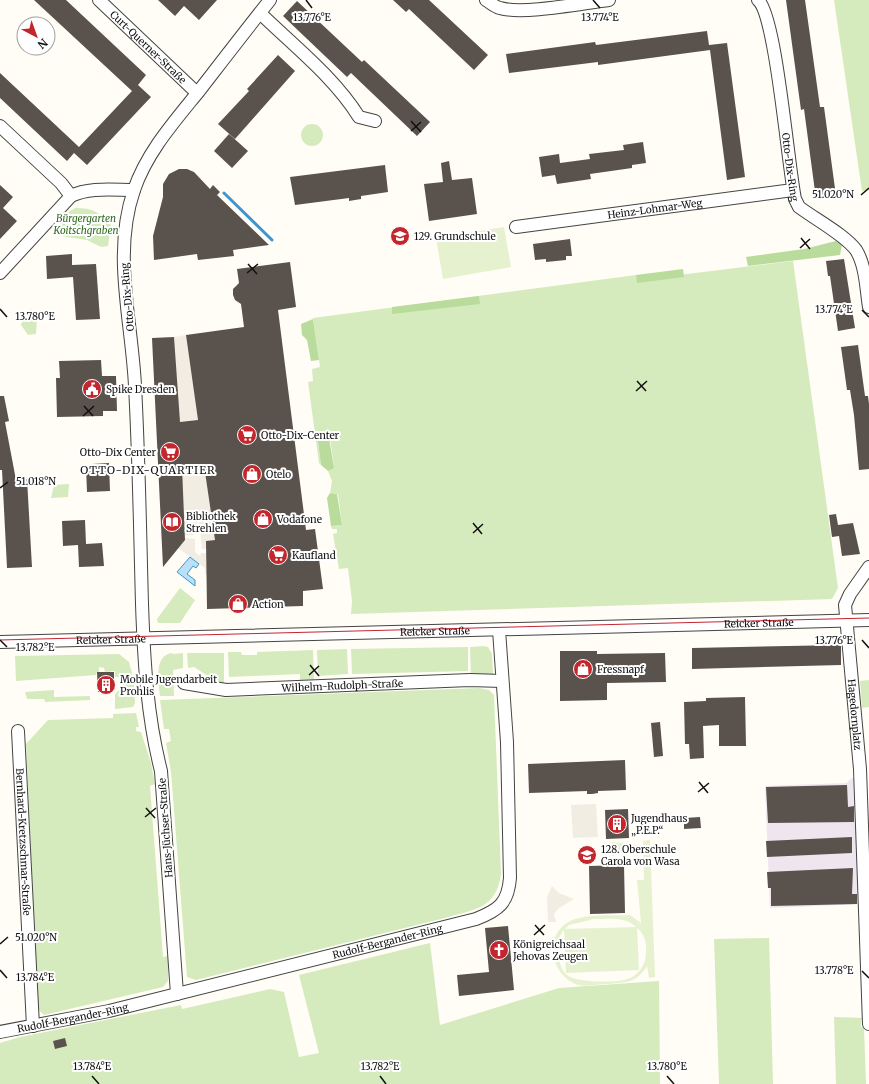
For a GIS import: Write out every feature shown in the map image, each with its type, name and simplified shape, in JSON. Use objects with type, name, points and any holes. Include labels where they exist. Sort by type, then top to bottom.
[{"type":"street","name":"Curt-Querner-Straße","points":[[99,0],[197,93]]},
{"type":"street","name":"Otto-Dix-Ring","points":[[143,640],[135,383],[124,278],[126,222],[134,190],[148,159],[169,128],[270,0]]},
{"type":"street","points":[[486,0],[499,8],[509,10],[527,10],[609,0]]},
{"type":"street","name":"Otto-Dix-Ring","points":[[758,0],[764,9],[771,35],[793,190],[799,207],[845,238],[856,251],[864,273],[869,308]]},
{"type":"street","points":[[260,14],[315,65],[349,101],[360,117],[375,121]]},
{"type":"street","points":[[0,126],[61,183],[71,196]]},
{"type":"street","points":[[0,273],[71,196],[90,191],[134,190]]},
{"type":"street","name":"Heinz-Lohmar-Weg","points":[[516,227],[793,190]]},
{"type":"street","points":[[846,620],[845,605],[850,594],[869,567]]},
{"type":"street","name":"Hagedornplatz","points":[[846,620],[861,784],[869,1024]]},
{"type":"street","name":"Reicker Straße","points":[[0,642],[143,640],[869,620]]},
{"type":"street","name":"Rudolf-Bergander-Ring","points":[[0,1032],[109,1011],[178,994],[476,920],[497,909],[505,901],[509,889],[510,878],[507,742],[499,630]]},
{"type":"street","name":"Hans-Jüchser-Straße","points":[[143,640],[149,709],[154,744],[161,771],[178,994]]},
{"type":"street","name":"Wilhelm-Rudolph-Straße","points":[[184,683],[226,690],[462,680],[502,681]]},
{"type":"street","name":"Bernhard-Kretzschmar-Straße","points":[[18,731],[33,1026]]},
{"type":"shaded area","points":[[186,335],[215,540],[206,541],[222,577],[205,575],[205,568],[178,548],[185,538],[195,539],[195,552],[200,556],[201,553],[206,553],[206,549],[202,549],[199,520],[197,521],[197,529],[194,530],[194,535],[185,535],[174,337]]},
{"type":"shaded area","points":[[852,778],[857,778],[862,904],[770,908],[765,786],[846,783]]},
{"type":"shaded area","points":[[596,804],[598,837],[573,838],[571,805]]},
{"type":"shaded area","points":[[552,886],[559,893],[574,899],[559,908],[554,914],[556,922],[548,922],[547,897]]},
{"type":"green space","points":[[834,0],[869,0],[869,190],[862,191]]},
{"type":"green space","points":[[312,124],[320,127],[323,135],[320,143],[312,146],[304,143],[301,135],[304,127]]},
{"type":"green space","name":"Bürgergarten Koitschgraben","points":[[75,208],[91,210],[103,217],[111,225],[108,246],[101,247],[87,240],[61,236],[54,226],[64,215]]},
{"type":"green space","points":[[504,227],[511,267],[443,279],[436,238]]},
{"type":"green space","points":[[836,241],[842,245],[840,255],[748,266],[746,257],[804,249]]},
{"type":"green space","points":[[793,261],[838,588],[832,599],[351,614],[352,601],[348,568],[339,569],[333,534],[337,533],[337,529],[332,529],[331,526],[342,525],[338,494],[330,493],[332,481],[328,471],[334,467],[329,432],[317,434],[321,465],[319,463],[308,382],[313,381],[312,369],[320,367],[313,318],[636,275],[679,275]]},
{"type":"green space","points":[[683,269],[684,277],[637,283],[636,275]]},
{"type":"green space","points":[[479,296],[480,304],[392,314],[392,307]]},
{"type":"green space","points":[[31,309],[37,319],[36,334],[28,335],[21,325],[24,315]]},
{"type":"green space","points":[[313,319],[319,360],[311,361],[307,340],[302,335],[301,324]]},
{"type":"green space","points":[[328,432],[334,468],[328,471],[321,465],[317,434]]},
{"type":"green space","points":[[69,484],[68,497],[51,498],[54,485]]},
{"type":"green space","points":[[330,493],[337,494],[342,525],[331,526],[327,498]]},
{"type":"green space","points":[[180,588],[195,600],[180,623],[158,623],[157,619]]},
{"type":"green space","points":[[468,647],[468,671],[352,674],[351,649]]},
{"type":"green space","points":[[470,647],[488,647],[492,654],[493,674],[471,677]]},
{"type":"green space","points":[[347,649],[348,674],[318,676],[317,650]]},
{"type":"green space","points":[[313,650],[314,682],[300,683],[300,674],[229,677],[228,652],[241,652],[242,655],[257,655],[257,652]]},
{"type":"green space","points":[[171,653],[183,653],[183,668],[173,670],[174,696],[160,696],[158,678],[159,665],[165,655]]},
{"type":"green space","points":[[187,653],[224,653],[224,686],[194,667],[188,668]]},
{"type":"green space","points":[[119,654],[129,662],[133,677],[115,677],[115,671],[105,672],[104,668],[99,667],[99,672],[97,672],[96,675],[16,681],[15,656]]},
{"type":"green space","points":[[134,680],[135,703],[133,707],[115,709],[115,694],[121,688],[121,681]]},
{"type":"green space","points":[[869,680],[869,707],[862,708],[860,681]]},
{"type":"green space","points":[[479,688],[489,690],[494,695],[501,874],[494,895],[489,901],[474,910],[445,918],[196,980],[187,977],[171,772],[166,743],[171,741],[169,729],[164,729],[160,700]]},
{"type":"green space","points":[[54,690],[54,697],[90,696],[90,700],[45,702],[44,699],[27,699],[25,692]]},
{"type":"green space","points":[[136,713],[139,727],[136,727],[136,731],[141,732],[151,763],[155,784],[150,786],[163,957],[168,956],[168,981],[163,987],[44,1015],[39,1010],[38,1005],[26,744],[48,720],[113,718],[113,714]]},
{"type":"green space","points":[[650,840],[655,977],[649,978],[647,966],[639,976],[631,981],[589,986],[578,985],[561,973],[556,964],[553,955],[553,945],[556,936],[561,927],[577,918],[600,915],[630,915],[641,923],[637,880],[644,880],[643,841]],"holes":[[[594,919],[622,920],[632,923],[636,927],[565,929],[569,925]],[[637,928],[640,930],[645,939],[646,957],[639,972],[632,977],[615,981],[587,981],[572,978],[567,975],[562,969],[557,949],[559,939],[564,930],[566,973],[639,970]]]},
{"type":"green space","points":[[612,842],[638,845],[639,847],[612,856]]},
{"type":"green space","points":[[769,938],[773,1084],[719,1084],[714,939]]},
{"type":"green space","points":[[430,943],[440,1025],[559,988],[659,981],[660,1084],[0,1084],[0,1043],[20,1037],[181,1005],[182,1009],[270,989],[284,992],[299,1057],[319,1053],[299,975]]},
{"type":"green space","points":[[834,1017],[865,1018],[861,1020],[861,1027],[864,1028],[866,1084],[836,1084]]},
{"type":"water","points":[[190,557],[199,564],[196,568],[193,566],[187,574],[195,580],[195,586],[177,572]]},
{"type":"building","points":[[34,0],[66,0],[146,75],[138,85],[151,97],[87,165],[74,153],[67,161],[0,98],[0,73],[79,147],[132,91],[56,20],[56,16],[51,16]]},
{"type":"building","points":[[158,0],[217,0],[199,20],[184,6],[175,16]]},
{"type":"building","points":[[393,0],[429,0],[488,55],[474,70],[409,9],[406,12]]},
{"type":"building","points":[[786,0],[805,0],[820,107],[824,107],[836,196],[816,199],[804,109],[801,110]]},
{"type":"building","points":[[297,1],[362,62],[364,60],[430,122],[417,136],[351,73],[347,77],[283,16]]},
{"type":"building","points":[[707,31],[709,45],[727,43],[745,177],[727,180],[710,50],[598,65],[598,62],[509,73],[506,54],[595,42],[596,45]]},
{"type":"building","points":[[278,55],[295,71],[235,139],[218,124],[249,91],[247,89]]},
{"type":"building","points":[[229,134],[248,151],[232,168],[214,151]]},
{"type":"building","points":[[643,142],[646,163],[632,165],[632,168],[590,174],[591,179],[557,184],[555,175],[542,177],[539,157],[559,154],[560,163],[590,159],[589,154],[624,150],[623,145]]},
{"type":"building","points":[[449,161],[452,180],[472,178],[477,214],[429,221],[424,184],[443,182],[441,163]]},
{"type":"building","points":[[385,165],[388,192],[361,196],[361,199],[349,201],[349,198],[295,205],[290,177]]},
{"type":"building","points":[[179,169],[187,169],[194,172],[210,189],[213,185],[220,192],[217,195],[269,245],[233,250],[234,256],[198,260],[197,254],[154,260],[153,236],[163,197],[163,184],[169,174]]},
{"type":"building","points":[[0,185],[13,197],[3,208],[17,221],[0,239]]},
{"type":"building","points":[[570,239],[572,256],[566,256],[566,260],[546,262],[546,259],[535,260],[533,244]]},
{"type":"building","points":[[72,254],[72,265],[96,264],[100,319],[76,320],[73,277],[47,279],[46,256]]},
{"type":"building","points":[[844,259],[855,328],[838,331],[830,276],[828,276],[826,261]]},
{"type":"building","name":"Otto-Dix-Center","points":[[290,262],[296,307],[278,310],[306,530],[315,529],[323,589],[303,591],[303,606],[207,609],[206,541],[215,540],[204,465],[182,467],[185,540],[163,567],[152,338],[174,337],[180,422],[198,420],[186,335],[244,327],[241,304],[235,300],[233,295],[233,289],[239,283],[237,269]]},
{"type":"building","points":[[858,345],[865,396],[868,396],[869,404],[869,469],[859,470],[854,415],[850,390],[847,390],[841,347]]},
{"type":"building","points":[[101,360],[102,376],[116,376],[117,411],[103,411],[103,416],[57,417],[56,378],[60,378],[59,361]]},
{"type":"building","points":[[0,396],[4,396],[9,421],[5,422],[16,480],[27,479],[32,567],[7,568],[2,470],[0,470]]},
{"type":"building","points":[[109,463],[110,491],[87,492],[86,467],[92,467],[92,464]]},
{"type":"building","points":[[836,514],[838,525],[853,523],[860,554],[842,556],[839,536],[832,537],[829,515]]},
{"type":"building","points":[[85,520],[86,544],[102,543],[104,566],[79,567],[78,545],[63,546],[62,521]]},
{"type":"building","points":[[841,645],[841,665],[692,669],[692,648]]},
{"type":"building","points":[[560,651],[597,651],[597,654],[665,653],[666,682],[607,683],[607,700],[560,701]]},
{"type":"building","name":"Mobile Jugendarbeit Prohlis","points":[[97,672],[114,672],[114,691],[98,692]]},
{"type":"building","points":[[745,697],[746,746],[719,746],[719,725],[703,726],[704,758],[690,759],[689,744],[685,744],[684,702],[706,701],[706,698]]},
{"type":"building","points":[[660,722],[663,756],[654,757],[651,723]]},
{"type":"building","points":[[625,760],[626,790],[598,791],[598,793],[592,794],[587,794],[587,791],[529,793],[528,764]]},
{"type":"building","points":[[847,785],[848,807],[854,806],[854,822],[768,823],[766,787]]},
{"type":"building","name":"Jugendhaus „P.E.P.“","points":[[628,809],[629,838],[606,839],[605,810]]},
{"type":"building","points":[[700,817],[701,828],[684,829],[684,818]]},
{"type":"building","points":[[852,837],[852,853],[767,857],[766,841]]},
{"type":"building","points":[[624,865],[625,913],[590,914],[589,866]]},
{"type":"building","points":[[853,868],[852,894],[857,894],[857,904],[771,906],[771,888],[768,888],[767,872]]},
{"type":"building","name":"Königreichsaal Jehovas Zeugen","points":[[508,926],[514,990],[459,996],[457,975],[489,972],[485,928]]},
{"type":"building","points":[[65,1038],[67,1046],[55,1049],[53,1041]]},
{"type":"waterway","points":[[224,193],[272,240]]},
{"type":"tram line","points":[[0,640],[869,618]]},
{"type":"place","name":"129. Grundschule","points":[[400,236]]},
{"type":"place","name":"Spike Dresden","points":[[92,389]]},
{"type":"place","name":"Otto-Dix-Center","points":[[247,435]]},
{"type":"place","name":"Otto-Dix Center","points":[[170,452]]},
{"type":"place","name":"Otelo","points":[[252,474]]},
{"type":"place","name":"Vodafone","points":[[263,519]]},
{"type":"place","name":"Bibliothek Strehlen","points":[[172,522]]},
{"type":"place","name":"Kaufland","points":[[278,555]]},
{"type":"place","name":"Action","points":[[238,604]]},
{"type":"place","name":"Fressnapf","points":[[583,669]]},
{"type":"place","name":"Mobile Jugendarbeit Prohlis","points":[[106,685]]},
{"type":"place","name":"Jugendhaus „P.E.P.“","points":[[617,824]]},
{"type":"place","name":"128. Oberschule Carola von Wasa","points":[[587,855]]},
{"type":"place","name":"Königreichsaal Jehovas Zeugen","points":[[499,950]]},
{"type":"district","name":"OTTO-DIX-QUARTIER","points":[[148,470]]}]
